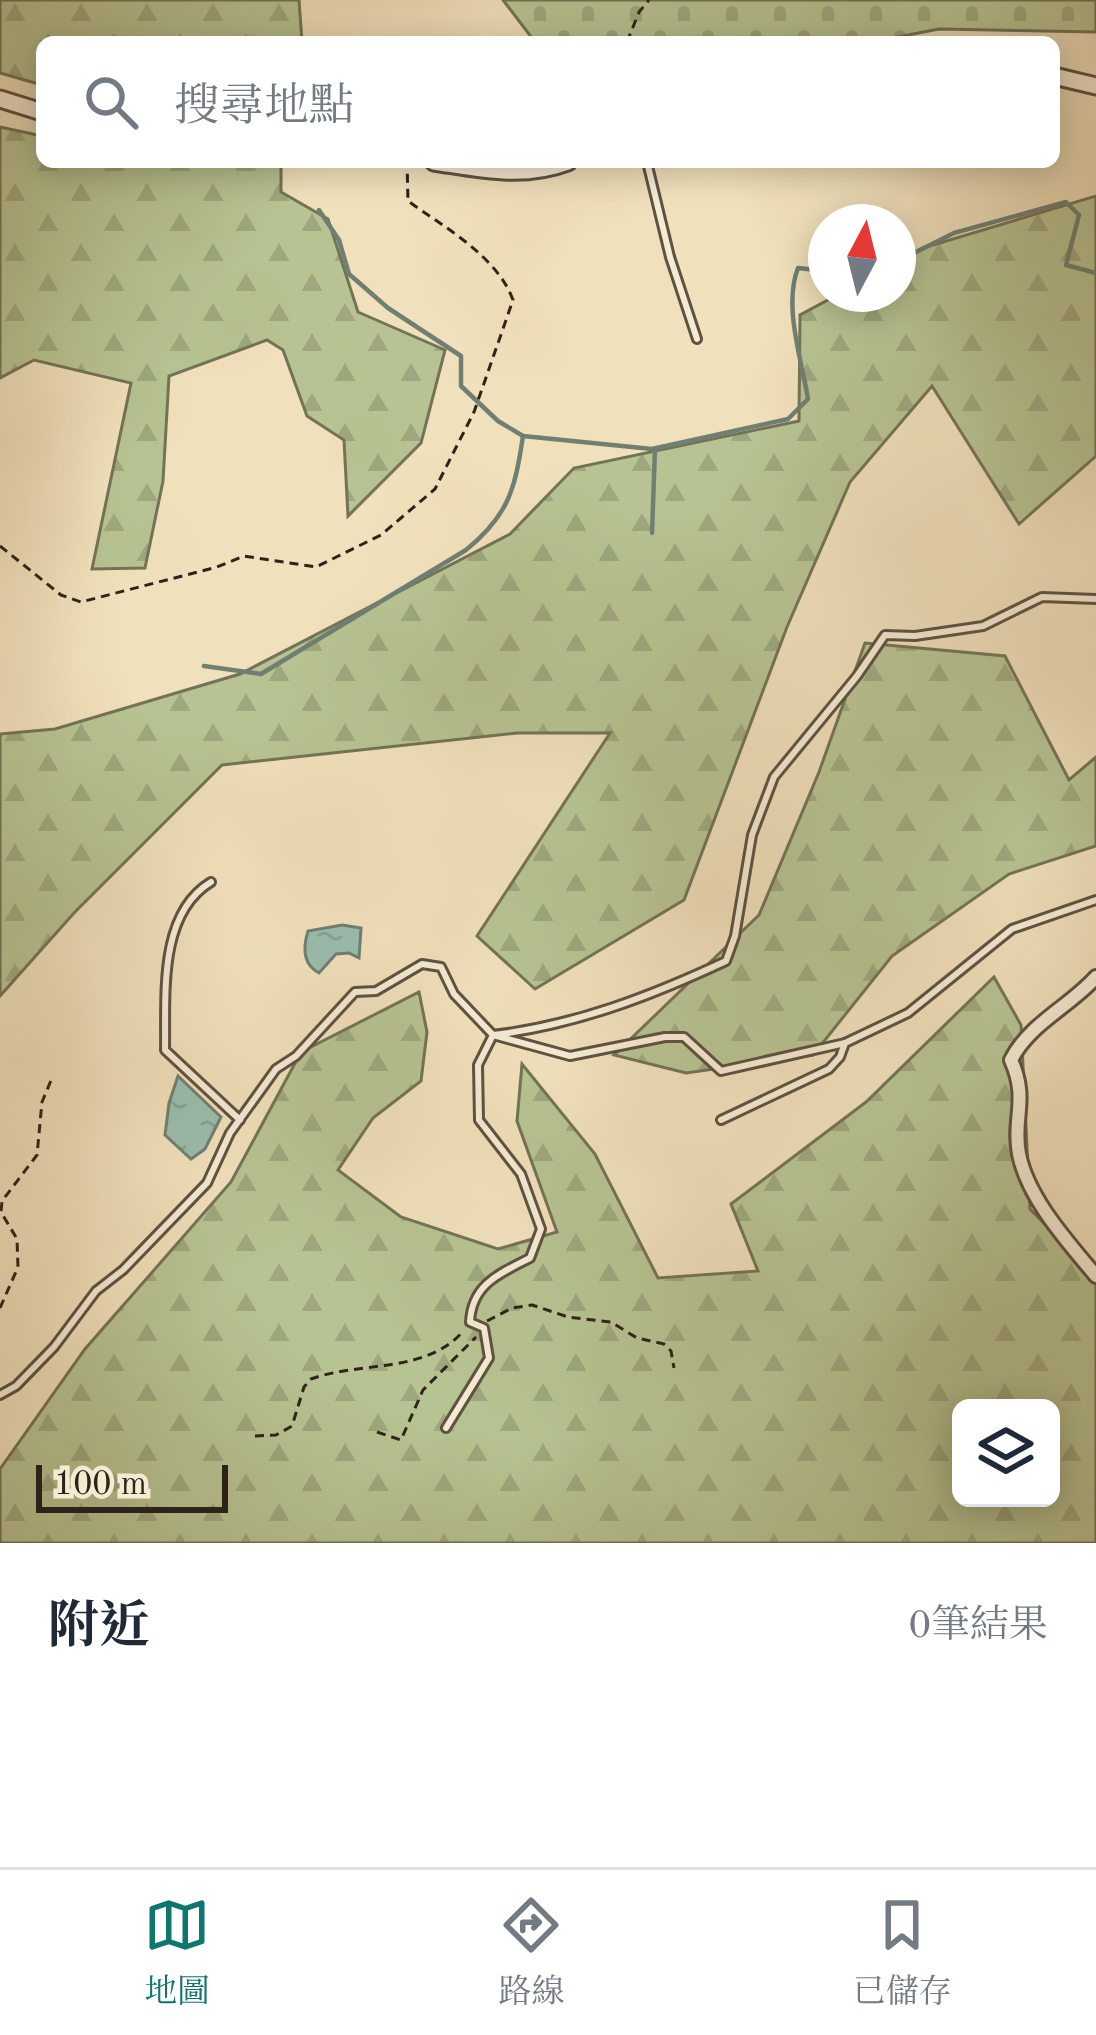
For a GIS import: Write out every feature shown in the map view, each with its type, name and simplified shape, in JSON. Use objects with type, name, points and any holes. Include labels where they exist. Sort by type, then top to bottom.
[{"type":"street","points":[[1060,77],[1096,86]]},
{"type":"street","points":[[0,99],[36,110]]},
{"type":"street","points":[[471,168],[502,173],[551,168]]},
{"type":"street","points":[[1096,977],[1077,998],[1022,1037],[1011,1060],[1022,1084],[1018,1153],[1042,1202],[1096,1276]]},
{"type":"lane","points":[[648,168],[697,339]]},
{"type":"lane","points":[[493,1035],[544,1029],[582,1018],[663,991],[726,961],[735,937],[752,835],[774,777],[885,635],[915,636],[983,626],[1042,597],[1096,599]]},
{"type":"lane","points":[[211,883],[191,895],[178,918],[166,978],[165,1050],[239,1120]]},
{"type":"lane","points":[[0,1395],[29,1373],[96,1291],[208,1183],[239,1120],[276,1069],[296,1056],[356,992],[376,992],[422,964],[441,967],[454,994],[493,1035],[570,1056],[664,1036],[684,1037],[721,1071],[845,1043],[908,1013],[1012,929],[1096,900]]},
{"type":"lane","points":[[446,1428],[489,1358],[484,1328],[470,1322],[471,1302],[494,1276],[530,1258],[541,1229],[521,1174],[479,1120],[478,1065],[493,1035]]},
{"type":"lane","points":[[721,1120],[829,1069],[845,1043]]},
{"type":"path","points":[[629,36],[649,0]]},
{"type":"path","points":[[0,546],[61,595],[81,602],[244,556],[316,567],[381,535],[407,516],[435,489],[475,412],[512,300],[507,284],[468,244],[408,201],[407,168]]},
{"type":"path","points":[[0,1308],[18,1267],[16,1239],[1,1212],[2,1201],[37,1155],[42,1102],[52,1078]]},
{"type":"path","points":[[377,1432],[401,1440],[423,1390],[484,1328],[484,1322],[512,1308],[532,1305],[568,1317],[611,1322],[637,1337],[664,1344],[671,1351],[674,1368]]},
{"type":"path","points":[[255,1436],[276,1435],[292,1426],[311,1379],[432,1354],[454,1342],[470,1322]]},
{"type":"green space","points":[[0,0],[299,0],[302,36],[36,36],[36,83],[0,73]]},
{"type":"green space","points":[[503,0],[1096,0],[1096,32],[939,29],[903,36],[530,36]]},
{"type":"green space","points":[[0,127],[36,135],[36,168],[281,168],[281,192],[328,219],[358,312],[445,350],[421,443],[348,516],[344,440],[307,416],[283,350],[267,340],[169,376],[163,481],[145,568],[92,569],[131,383],[34,360],[0,378]]},
{"type":"green space","points":[[1096,196],[1096,456],[1019,524],[932,386],[850,482],[787,627],[684,900],[535,989],[477,936],[610,733],[517,733],[222,765],[74,913],[0,996],[0,734],[55,729],[240,674],[510,534],[574,468],[799,421],[800,315],[808,311],[916,312],[916,252]]},
{"type":"green space","points":[[865,643],[1005,656],[1069,780],[1096,757],[1096,846],[1009,874],[892,956],[813,1055],[686,1073],[614,1055],[759,915],[819,772]]},
{"type":"green space","points":[[994,977],[1021,1025],[1030,1209],[1096,1276],[1096,1543],[0,1543],[0,1469],[85,1349],[231,1182],[301,1052],[419,992],[427,1032],[421,1081],[373,1118],[338,1170],[401,1217],[498,1249],[557,1232],[517,1121],[522,1064],[595,1154],[658,1278],[758,1271],[731,1204],[866,1102]]},
{"type":"water","points":[[342,925],[361,928],[359,958],[336,954],[319,973],[305,955],[308,931]]},
{"type":"water","points":[[178,1076],[221,1117],[205,1149],[191,1159],[165,1135]]},
{"type":"waterway","points":[[916,252],[954,233],[1066,202],[1079,215],[1066,265],[1096,273]]},
{"type":"waterway","points":[[319,210],[339,240],[349,274],[388,308],[461,356],[461,386],[498,421],[523,436],[652,449],[788,419],[808,399],[792,299],[798,268],[808,269]]},
{"type":"waterway","points":[[204,666],[261,674],[466,550],[492,525],[508,500],[523,436]]},
{"type":"waterway","points":[[652,533],[655,449]]}]
